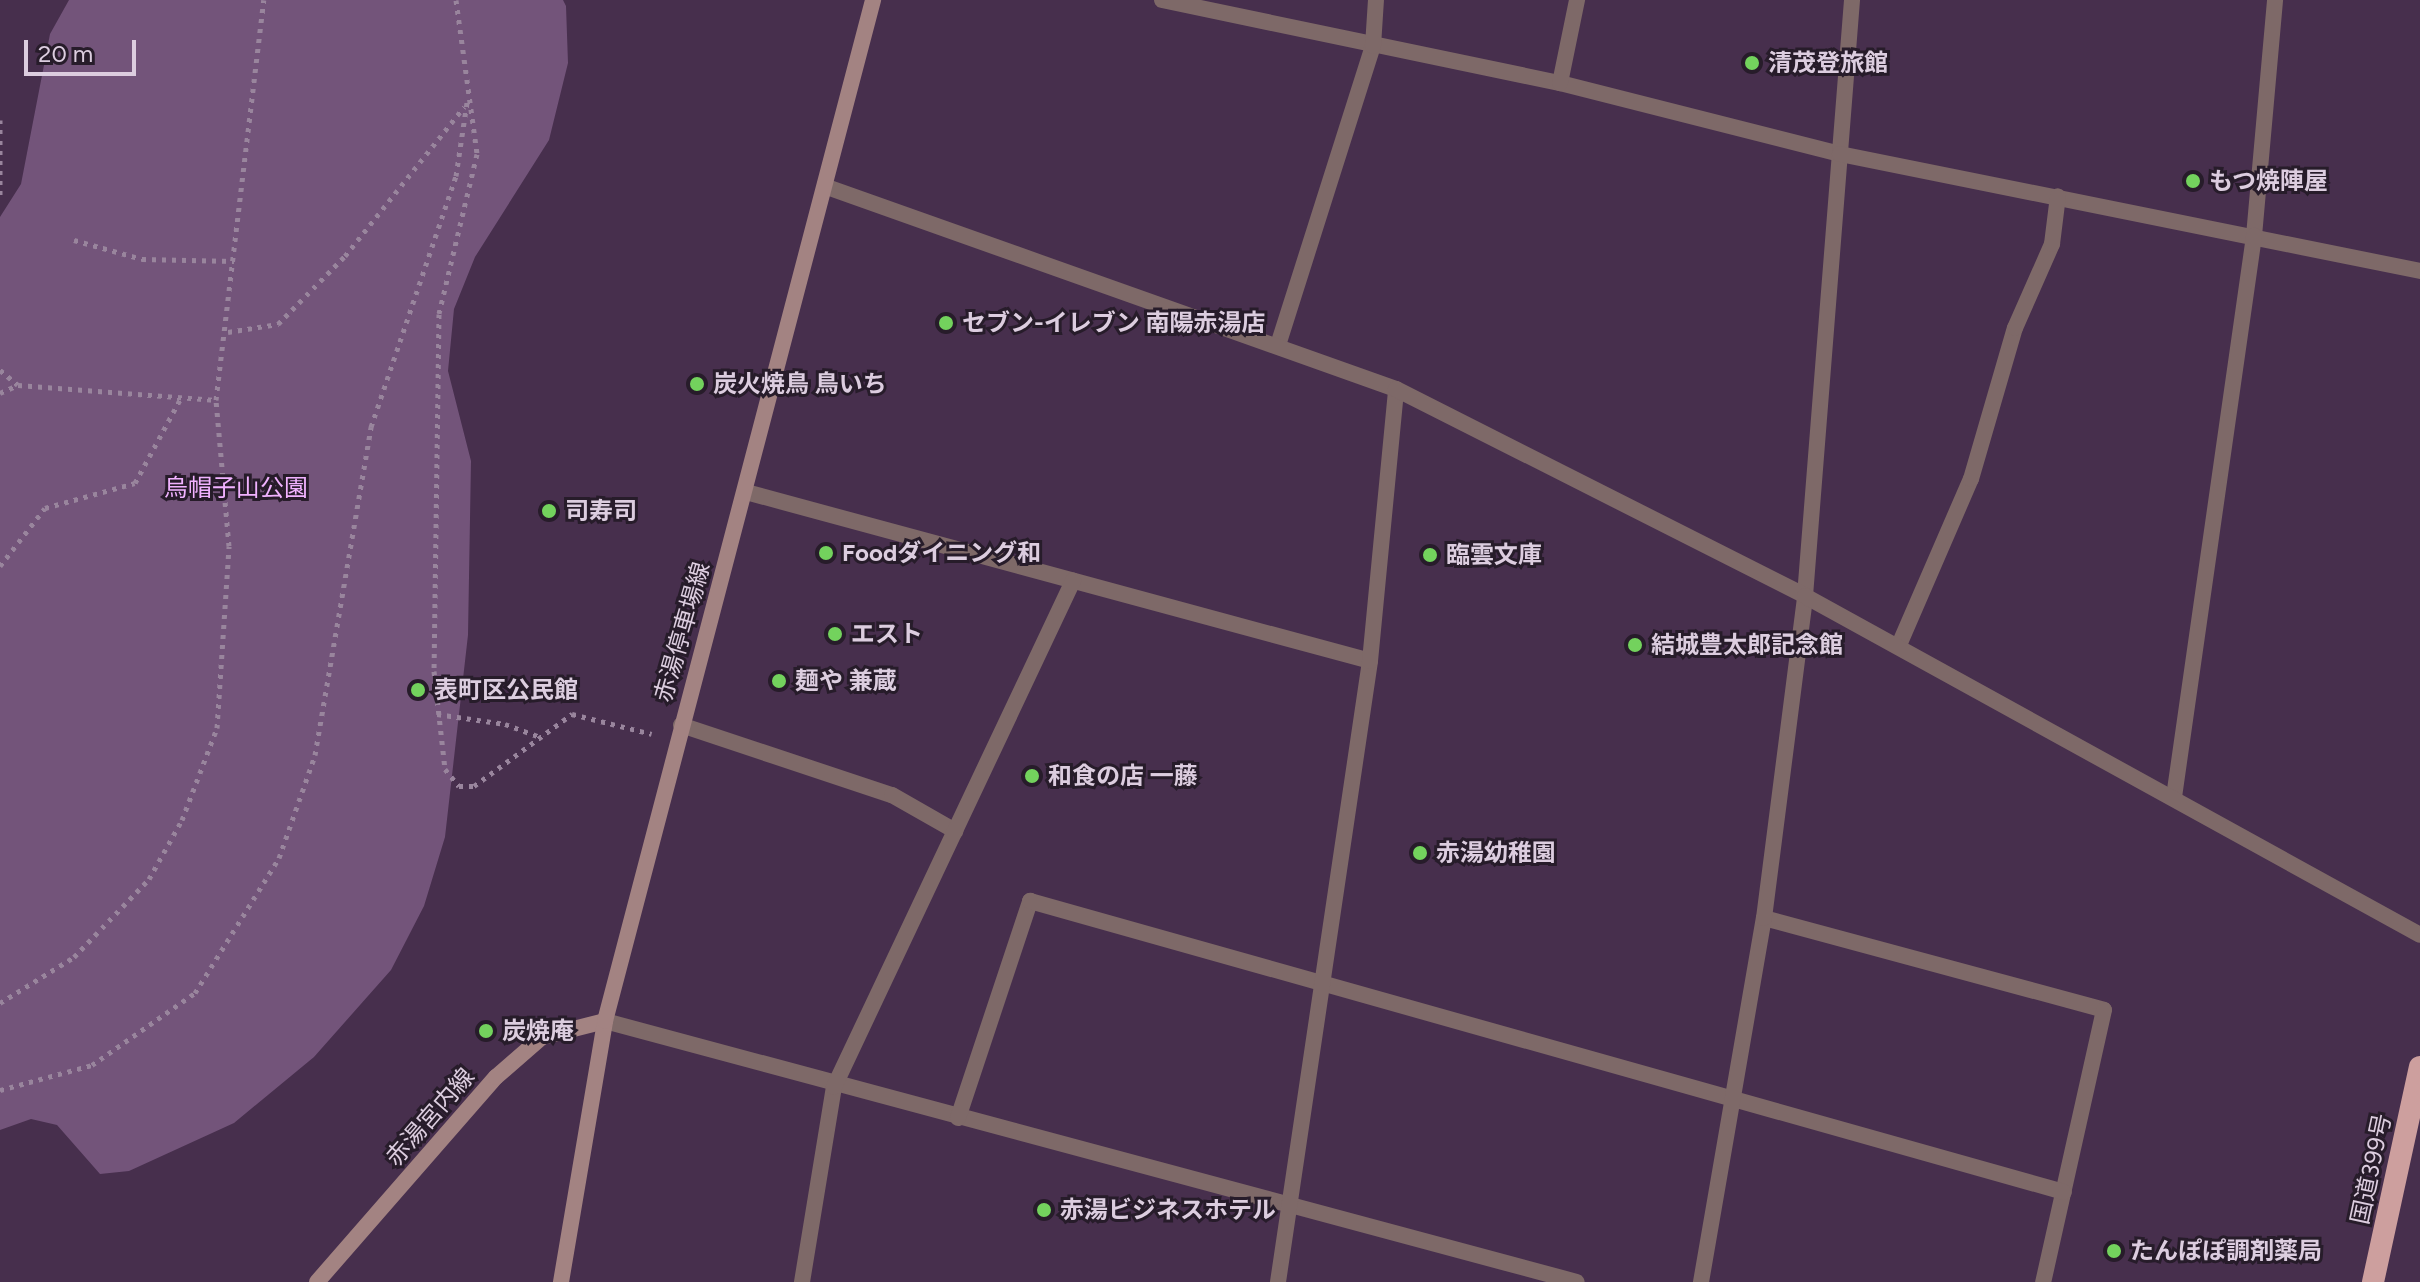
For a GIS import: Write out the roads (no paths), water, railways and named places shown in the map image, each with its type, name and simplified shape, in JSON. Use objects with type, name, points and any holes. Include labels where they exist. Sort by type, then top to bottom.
[{"type":"highway","name":"国道399号","points":[[2373,1282],[2420,1067]]},
{"type":"main road","name":"赤湯停車場線","points":[[561,1282],[605,1021],[679,732],[827,187],[873,0]]},
{"type":"main road","name":"赤湯宮内線","points":[[317,1282],[496,1077],[542,1037],[605,1021]]},
{"type":"street","points":[[1162,0],[1560,83],[1840,154],[2420,271]]},
{"type":"street","points":[[1279,342],[1373,46],[1376,0]]},
{"type":"street","points":[[1560,83],[1577,0]]},
{"type":"street","points":[[1701,1282],[1764,918],[1805,596],[1852,0]]},
{"type":"street","points":[[2174,797],[2254,236],[2275,0]]},
{"type":"street","points":[[827,187],[1279,342],[1396,389],[1899,645],[2420,935]]},
{"type":"street","points":[[1899,645],[1971,479],[2015,328],[2052,244],[2058,196]]},
{"type":"street","points":[[1278,1282],[1326,984],[1370,661],[1396,389]]},
{"type":"street","points":[[746,492],[1370,661]]},
{"type":"street","points":[[802,1282],[834,1087],[1073,581]]},
{"type":"street","points":[[679,732],[892,795],[955,831]]},
{"type":"street","points":[[958,1118],[1030,901],[2064,1192]]},
{"type":"street","points":[[1764,918],[2104,1010],[2043,1282]]},
{"type":"street","points":[[605,1021],[834,1087],[1577,1282]]},
{"type":"place","name":"清茂登旅館","points":[[1752,63]]},
{"type":"place","name":"もつ焼陣屋","points":[[2193,181]]},
{"type":"place","name":"セブン-イレブン 南陽赤湯店","points":[[946,323]]},
{"type":"place","name":"炭火焼鳥 鳥いち","points":[[697,384]]},
{"type":"place","name":"司寿司","points":[[549,511]]},
{"type":"place","name":"Foodダイニング和","points":[[826,553]]},
{"type":"place","name":"臨雲文庫","points":[[1430,555]]},
{"type":"place","name":"エスト","points":[[835,634]]},
{"type":"place","name":"結城豊太郎記念館","points":[[1635,645]]},
{"type":"place","name":"麺や 兼蔵","points":[[779,681]]},
{"type":"place","name":"表町区公民館","points":[[418,690]]},
{"type":"place","name":"和食の店 一藤","points":[[1032,776]]},
{"type":"place","name":"赤湯幼稚園","points":[[1420,853]]},
{"type":"place","name":"炭焼庵","points":[[486,1031]]},
{"type":"place","name":"赤湯ビジネスホテル","points":[[1044,1210]]},
{"type":"place","name":"たんぽぽ調剤薬局","points":[[2114,1251]]},
{"type":"park label","name":"烏帽子山公園","points":[[236,488]]}]
